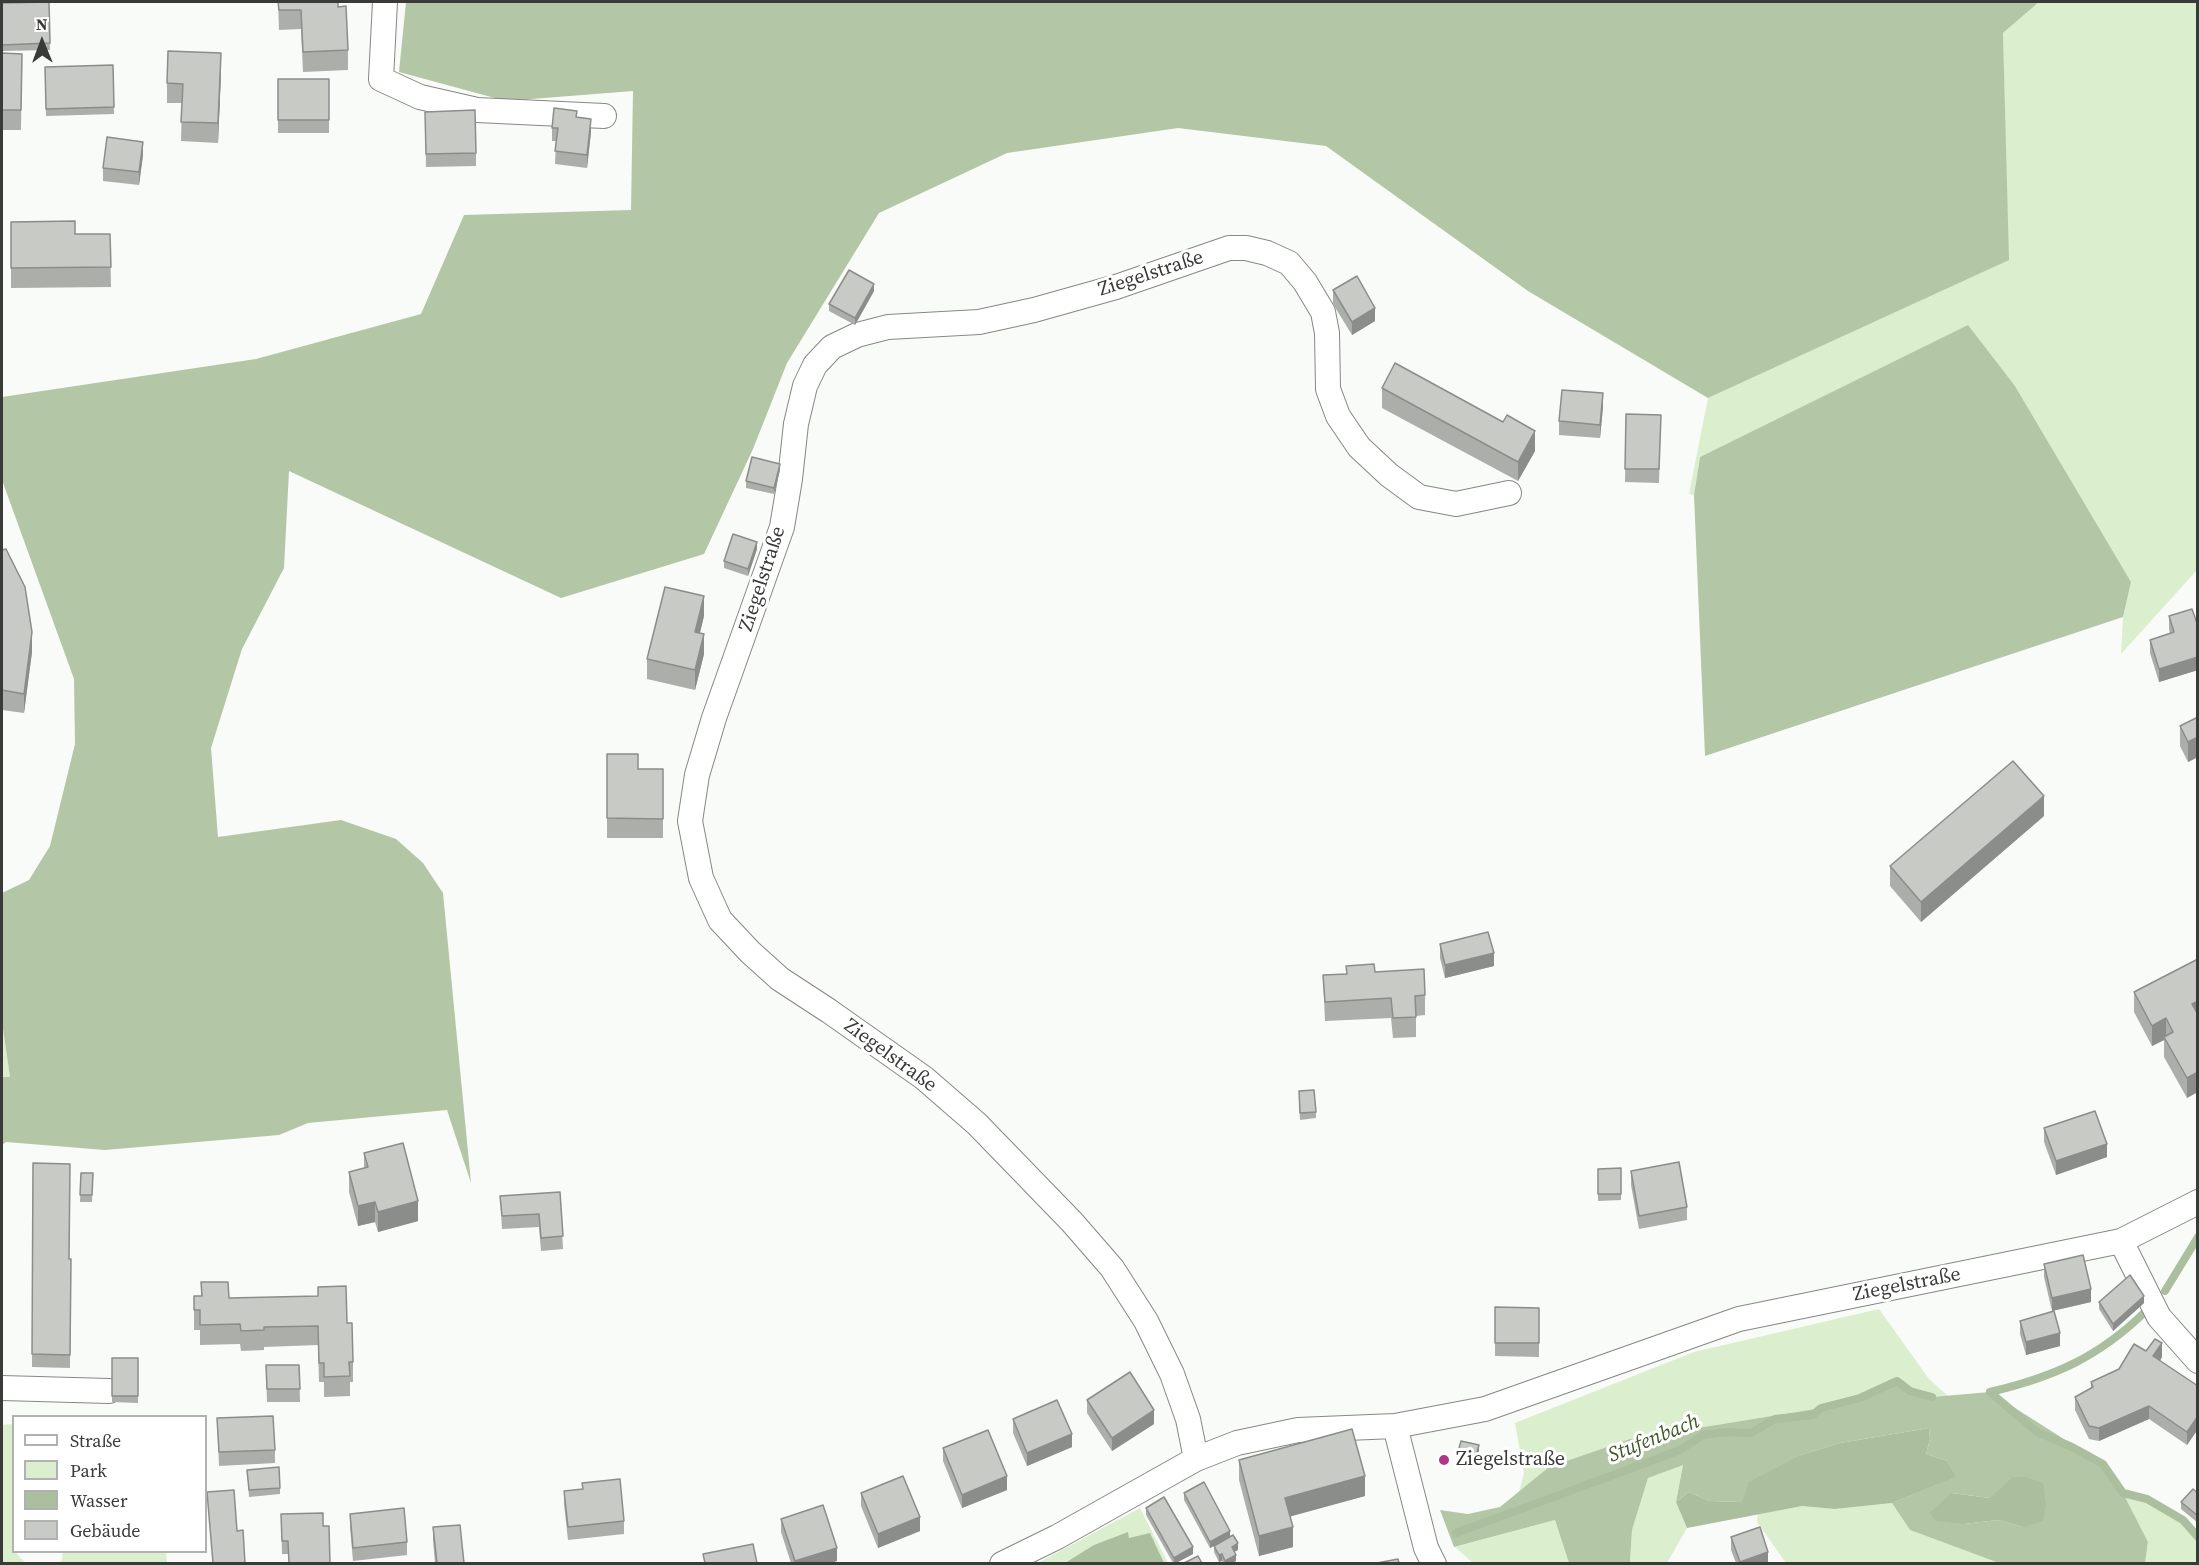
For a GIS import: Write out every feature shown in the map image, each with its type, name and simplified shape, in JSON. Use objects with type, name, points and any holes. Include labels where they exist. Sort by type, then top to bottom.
[{"type":"street","points":[[385,2],[381,79],[420,97],[477,110],[604,116]]},
{"type":"street","name":"Ziegelstraße","points":[[1196,1459],[1188,1419],[1172,1374],[1146,1321],[1112,1269],[1072,1222],[977,1124],[924,1078],[780,979],[750,952],[720,920],[701,878],[690,821],[697,775],[714,718],[782,527],[796,424],[805,386],[814,365],[832,347],[856,335],[888,327],[979,322],[1034,310],[1116,287],[1229,248],[1246,248],[1267,253],[1289,263],[1305,282],[1323,312],[1327,333],[1328,389],[1338,416],[1359,447],[1419,497],[1456,504],[1509,493]]},
{"type":"street","name":"Ziegelstraße","points":[[1002,1563],[1057,1537],[1196,1459],[1237,1443],[1298,1430],[1395,1426],[1465,1414],[1511,1401],[1739,1319],[2121,1241],[2198,1202]]},
{"type":"street","points":[[2121,1241],[2159,1317],[2198,1361]]},
{"type":"street","points":[[2,1388],[109,1391]]},
{"type":"street","points":[[1395,1426],[1423,1538],[1434,1563]]},
{"type":"green space","points":[[2039,2],[2197,2],[2197,570],[2121,654],[2123,617],[2131,582],[2015,386],[1968,326],[1700,457],[1694,495],[1689,494],[1708,398],[2008,260],[2003,33]]},
{"type":"green space","points":[[2,1022],[10,1077],[2,1077]]},
{"type":"green space","points":[[1879,1309],[1929,1379],[1948,1396],[1932,1397],[1897,1381],[1821,1408],[1630,1439],[1549,1467],[1519,1493],[1524,1473],[1515,1423],[1694,1352]]},
{"type":"green space","points":[[12,1424],[12,1553],[16,1553],[26,1563],[2,1563],[2,1425]]},
{"type":"green space","points":[[1683,1464],[1676,1502],[1687,1528],[1667,1563],[1630,1564],[1632,1530],[1648,1478]]},
{"type":"green space","points":[[2123,1493],[2147,1499],[2183,1520],[2197,1537],[2197,1563],[2145,1563],[2148,1542]]},
{"type":"green space","points":[[1892,1503],[1910,1530],[1999,1563],[1786,1563],[1757,1522],[1758,1514],[1802,1506],[1835,1509]]},
{"type":"green space","points":[[1140,1508],[1168,1563],[1036,1564]]},
{"type":"green space","points":[[1555,1520],[1569,1563],[1473,1563],[1455,1547]]},
{"type":"green space","points":[[63,1553],[166,1553],[167,1563],[58,1563],[62,1560]]},
{"type":"shaded area","points":[[406,2],[2039,2],[2003,33],[2009,260],[1708,398],[1528,291],[1326,146],[1178,128],[1007,153],[879,213],[787,363],[753,449],[704,554],[561,598],[289,471],[284,568],[242,649],[211,748],[218,837],[341,820],[396,839],[423,863],[443,893],[471,1183],[447,1110],[308,1123],[279,1135],[105,1150],[6,1142],[2,1145],[2,1077],[10,1077],[2,1022],[2,893],[29,880],[50,846],[75,744],[74,679],[2,480],[2,397],[256,359],[421,314],[464,215],[631,210],[633,91],[506,101],[399,72]]},
{"type":"shaded area","points":[[1968,325],[2015,386],[2131,582],[2123,617],[1705,756],[1694,495],[1700,457]]},
{"type":"shaded area","points":[[1897,1381],[1932,1397],[1990,1392],[2103,1464],[2123,1493],[2148,1542],[2145,1563],[1999,1563],[1910,1530],[1892,1503],[1955,1477],[1947,1461],[1926,1454],[1930,1439],[1929,1428],[1840,1443],[1801,1455],[1742,1502],[1709,1501],[1689,1492],[1676,1502],[1683,1465],[1648,1478],[1632,1530],[1630,1563],[1569,1563],[1555,1520],[1454,1547],[1440,1510],[1468,1514],[1500,1507],[1549,1467],[1630,1439],[1821,1408]],"holes":[[[1951,1493],[1990,1498],[2023,1527],[1998,1520],[1964,1524]]]},
{"type":"water","points":[[1929,1428],[1930,1439],[1926,1454],[1947,1461],[1956,1477],[1892,1503],[1835,1509],[1802,1506],[1687,1528],[1676,1502],[1689,1492],[1709,1501],[1742,1502],[1749,1482],[1801,1455],[1840,1443]]},
{"type":"water","points":[[2013,1477],[2026,1477],[2043,1483],[2046,1505],[2043,1521],[2023,1527],[1998,1520],[1964,1524],[1936,1521],[1930,1513],[1951,1493],[1990,1498]]},
{"type":"water","points":[[1128,1532],[1129,1538],[1150,1533],[1164,1563],[1065,1563],[1094,1545]]},
{"type":"building","points":[[49,2],[50,43],[2,45],[2,3]]},
{"type":"building","points":[[278,2],[338,2],[338,7],[346,6],[348,50],[303,52],[301,10],[279,10]]},
{"type":"building","points":[[168,51],[221,53],[218,123],[181,122],[183,84],[167,83]]},
{"type":"building","points":[[2,53],[22,54],[21,110],[2,110]]},
{"type":"building","points":[[113,65],[114,107],[46,109],[45,67]]},
{"type":"building","points":[[278,79],[329,79],[329,120],[278,120]]},
{"type":"building","points":[[554,108],[577,111],[576,117],[591,119],[587,155],[555,151],[558,128],[552,128]]},
{"type":"building","points":[[475,110],[476,153],[426,154],[425,112]]},
{"type":"building","points":[[107,137],[143,142],[139,172],[103,168]]},
{"type":"building","points":[[75,221],[75,234],[110,234],[111,267],[11,268],[11,222]]},
{"type":"building","points":[[849,270],[874,284],[855,318],[829,304]]},
{"type":"building","points":[[1357,276],[1375,308],[1352,322],[1333,290]]},
{"type":"building","points":[[1395,363],[1503,422],[1507,415],[1535,431],[1518,462],[1382,388]]},
{"type":"building","points":[[1562,390],[1603,393],[1600,425],[1559,421]]},
{"type":"building","points":[[1626,414],[1661,415],[1659,469],[1625,469]]},
{"type":"building","points":[[752,457],[780,464],[774,488],[746,481]]},
{"type":"building","points":[[733,534],[757,542],[748,569],[724,561]]},
{"type":"building","points":[[6,549],[25,587],[32,632],[24,694],[2,690],[2,550]]},
{"type":"building","points":[[665,587],[704,596],[695,632],[704,634],[695,670],[647,659]]},
{"type":"building","points":[[2192,609],[2198,626],[2198,657],[2159,669],[2150,640],[2174,632],[2169,616]]},
{"type":"building","points":[[2198,717],[2198,737],[2188,742],[2180,726]]},
{"type":"building","points":[[607,754],[638,754],[638,769],[663,769],[663,819],[607,818]]},
{"type":"building","points":[[2013,761],[2044,796],[1921,902],[1890,866]]},
{"type":"building","points":[[1488,932],[1494,953],[1445,965],[1440,944]]},
{"type":"building","points":[[2196,960],[2198,963],[2198,1001],[2192,1004],[2198,1015],[2198,1072],[2187,1078],[2164,1037],[2173,1032],[2166,1018],[2152,1026],[2134,992]]},
{"type":"building","points":[[1374,964],[1375,972],[1424,969],[1425,995],[1415,996],[1416,1017],[1393,1018],[1391,998],[1325,1002],[1323,975],[1347,974],[1346,966]]},
{"type":"building","points":[[1314,1090],[1316,1112],[1300,1113],[1299,1091]]},
{"type":"building","points":[[2095,1111],[2107,1144],[2056,1161],[2044,1128]]},
{"type":"building","points":[[403,1143],[418,1201],[378,1212],[375,1202],[358,1206],[349,1172],[368,1167],[364,1153]]},
{"type":"building","points":[[1679,1162],[1687,1207],[1639,1216],[1631,1171]]},
{"type":"building","points":[[33,1163],[70,1164],[70,1355],[32,1354]]},
{"type":"building","points":[[1621,1168],[1621,1194],[1598,1194],[1598,1169]]},
{"type":"building","points":[[81,1173],[93,1173],[92,1195],[80,1195]]},
{"type":"building","points":[[560,1192],[563,1236],[541,1238],[539,1214],[502,1216],[500,1196]]},
{"type":"building","points":[[2083,1255],[2091,1289],[2052,1298],[2044,1264]]},
{"type":"building","points":[[2130,1275],[2144,1296],[2113,1324],[2099,1302]]},
{"type":"building","points":[[201,1282],[228,1282],[229,1298],[318,1296],[318,1287],[346,1286],[347,1323],[352,1323],[353,1362],[349,1362],[350,1376],[324,1377],[324,1363],[319,1363],[318,1326],[264,1327],[264,1330],[241,1331],[240,1324],[200,1325],[200,1310],[194,1310],[194,1296],[202,1296]]},
{"type":"building","points":[[1495,1307],[1539,1308],[1539,1343],[1495,1343]]},
{"type":"building","points":[[2054,1311],[2060,1333],[2026,1342],[2020,1321]]},
{"type":"building","points":[[2155,1339],[2162,1343],[2153,1356],[2198,1386],[2198,1416],[2187,1432],[2149,1406],[2099,1428],[2089,1426],[2075,1397],[2093,1387],[2091,1382],[2119,1369],[2134,1344],[2146,1351]]},
{"type":"building","points":[[112,1358],[138,1358],[138,1396],[112,1396]]},
{"type":"building","points":[[266,1365],[299,1365],[300,1389],[267,1389]]},
{"type":"building","points":[[1130,1372],[1154,1410],[1112,1438],[1087,1400]]},
{"type":"building","points":[[1057,1400],[1072,1434],[1027,1453],[1013,1419]]},
{"type":"building","points":[[273,1416],[275,1450],[219,1452],[217,1418]]},
{"type":"building","points":[[1352,1429],[1365,1476],[1285,1498],[1293,1527],[1259,1536],[1239,1460]]},
{"type":"building","points":[[988,1430],[1007,1476],[962,1495],[943,1448]]},
{"type":"building","points":[[1461,1441],[1479,1445],[1476,1456],[1458,1452]]},
{"type":"building","points":[[279,1467],[280,1488],[249,1490],[247,1470]]},
{"type":"building","points":[[903,1476],[920,1517],[878,1534],[861,1493]]},
{"type":"building","points":[[620,1479],[624,1521],[568,1527],[564,1491],[583,1489],[582,1483]]},
{"type":"building","points":[[1204,1482],[1230,1531],[1210,1542],[1184,1493]]},
{"type":"building","points":[[2193,1489],[2198,1493],[2198,1516],[2181,1502]]},
{"type":"building","points":[[234,1490],[237,1531],[243,1530],[245,1563],[213,1563],[207,1492]]},
{"type":"building","points":[[1164,1497],[1193,1547],[1174,1558],[1146,1508]]},
{"type":"building","points":[[823,1505],[837,1548],[795,1561],[781,1519]]},
{"type":"building","points":[[404,1508],[407,1542],[353,1548],[350,1514]]},
{"type":"building","points":[[323,1513],[323,1526],[329,1526],[330,1563],[289,1563],[288,1541],[282,1541],[281,1514]]},
{"type":"building","points":[[460,1525],[464,1563],[437,1563],[433,1527]]},
{"type":"building","points":[[1760,1527],[1768,1552],[1740,1562],[1731,1537]]},
{"type":"building","points":[[1233,1535],[1238,1543],[1232,1547],[1236,1555],[1225,1561],[1214,1546]]},
{"type":"building","points":[[753,1544],[757,1563],[705,1563],[703,1554]]},
{"type":"building","points":[[1198,1556],[1202,1563],[1184,1563]]},
{"type":"building","points":[[1398,1559],[1399,1563],[1377,1563]]},
{"type":"waterway","name":"Stufenbach","points":[[2165,1291],[2198,1237]]},
{"type":"waterway","name":"Stufenbach","points":[[1990,1392],[2035,1379],[2074,1363],[2111,1341],[2146,1311]]},
{"type":"waterway","name":"Stufenbach","points":[[1456,1533],[1680,1450],[1703,1435],[1727,1432],[1751,1433],[1775,1419],[1813,1415],[1821,1408],[1860,1398],[1897,1381],[1910,1391],[1932,1397]]},
{"type":"waterway","points":[[1990,1392],[2037,1432],[2103,1464],[2123,1493],[2147,1499],[2183,1520],[2198,1537]]},
{"type":"place","name":"Ziegelstraße","points":[[1444,1460]]}]
